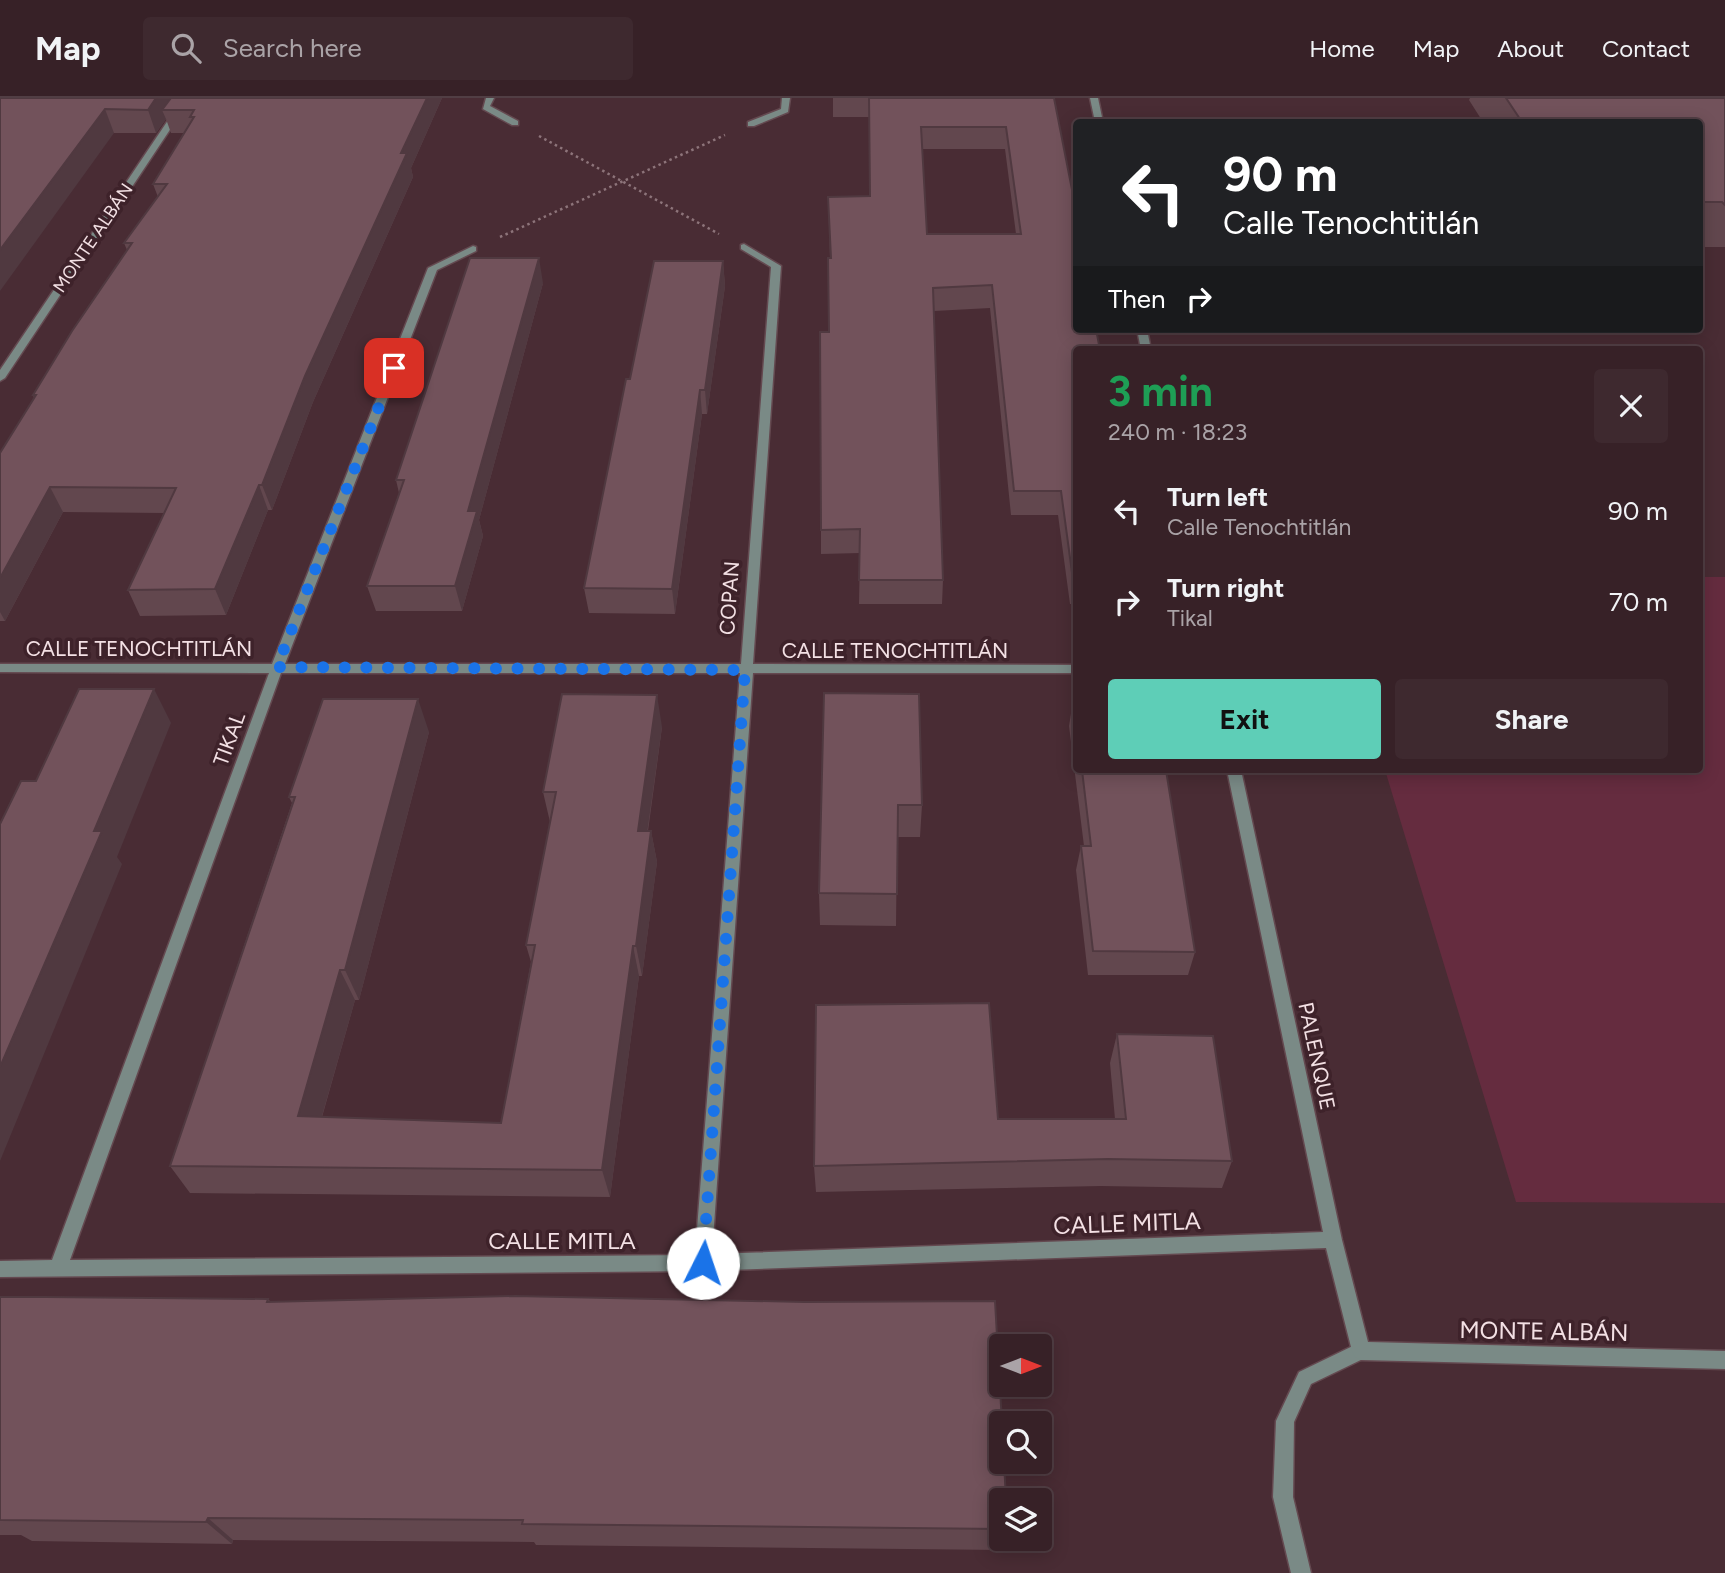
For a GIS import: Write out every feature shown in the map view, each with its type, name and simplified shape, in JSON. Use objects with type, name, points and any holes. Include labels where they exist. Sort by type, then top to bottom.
[{"type":"street","name":"MONTE ALBÁN","points":[[0,378],[187,98]]},
{"type":"street","points":[[490,98],[486,107],[515,123]]},
{"type":"street","points":[[751,124],[785,110],[786,98]]},
{"type":"street","points":[[1094,98],[1098,119]]},
{"type":"street","name":"COPAN","points":[[703,1263],[776,266],[744,247]]},
{"type":"street","name":"TIKAL","points":[[58,1268],[277,667],[433,268],[472,249]]},
{"type":"street","name":"CALLE TENOCHTITLÁN","points":[[0,668],[1073,669]]},
{"type":"street","name":"PALENQUE","points":[[1235,773],[1333,1240],[1361,1350]]},
{"type":"street","name":"CALLE MITLA","points":[[0,1269],[703,1263],[1333,1240]]},
{"type":"street","name":"MONTE ALBÁN","points":[[1361,1350],[1725,1360]]},
{"type":"street","points":[[1301,1573],[1283,1497],[1285,1422],[1304,1378],[1361,1350]]},
{"type":"path","points":[[515,123],[744,247]]},
{"type":"path","points":[[472,249],[751,124]]},
{"type":"shaded area","points":[[1703,577],[1725,577],[1725,1203],[1516,1202],[1386,773],[1703,773]]},
{"type":"building","points":[[0,98],[156,98],[148,110],[105,109],[0,250]]},
{"type":"building","points":[[171,98],[427,98],[401,153],[407,153],[305,376],[262,485],[259,485],[215,589],[128,590],[176,488],[50,487],[0,578],[0,453],[72,331],[132,243],[124,243],[167,184],[153,184],[194,117],[190,117],[194,110],[162,110]]},
{"type":"building","points":[[869,98],[1054,98],[1073,195],[1073,333],[1097,333],[1099,346],[1073,346],[1073,580],[1061,491],[1014,491],[992,285],[933,288],[943,580],[859,580],[860,529],[821,530],[820,332],[829,332],[828,258],[831,258],[828,197],[870,196]],"holes":[[[921,127],[1006,127],[1021,234],[927,234]]]},
{"type":"building","points":[[1506,98],[1725,98],[1725,205],[1722,202],[1703,202],[1703,119],[1520,119]]},
{"type":"building","points":[[470,258],[539,258],[468,511],[477,511],[455,586],[367,586],[404,480],[396,480]]},
{"type":"building","points":[[654,261],[723,261],[705,390],[700,390],[672,589],[584,588],[626,379],[630,379]]},
{"type":"building","points":[[79,689],[154,689],[94,831],[102,831],[0,1067],[0,824],[21,781],[36,781]]},
{"type":"building","points":[[824,693],[919,694],[922,805],[898,805],[897,894],[819,893]]},
{"type":"building","points":[[562,694],[657,695],[638,831],[651,831],[602,1170],[170,1166],[295,797],[289,797],[323,699],[418,699],[345,970],[340,970],[298,1116],[501,1123],[535,945],[526,945],[556,792],[543,792]]},
{"type":"building","points":[[1082,773],[1166,773],[1195,952],[1093,951],[1081,846],[1091,846]]},
{"type":"building","points":[[989,1003],[998,1119],[1126,1119],[1117,1034],[1213,1036],[1232,1161],[1108,1159],[814,1166],[816,1005]]},
{"type":"building","points":[[515,1296],[805,1302],[995,1301],[997,1334],[989,1334],[989,1397],[1001,1397],[1001,1411],[989,1411],[989,1474],[1005,1474],[1005,1488],[989,1488],[989,1529],[522,1524],[523,1520],[0,1520],[0,1297],[268,1299],[267,1302]]},
{"type":"route","points":[[394,368],[277,667],[745,670],[703,1263]]}]
